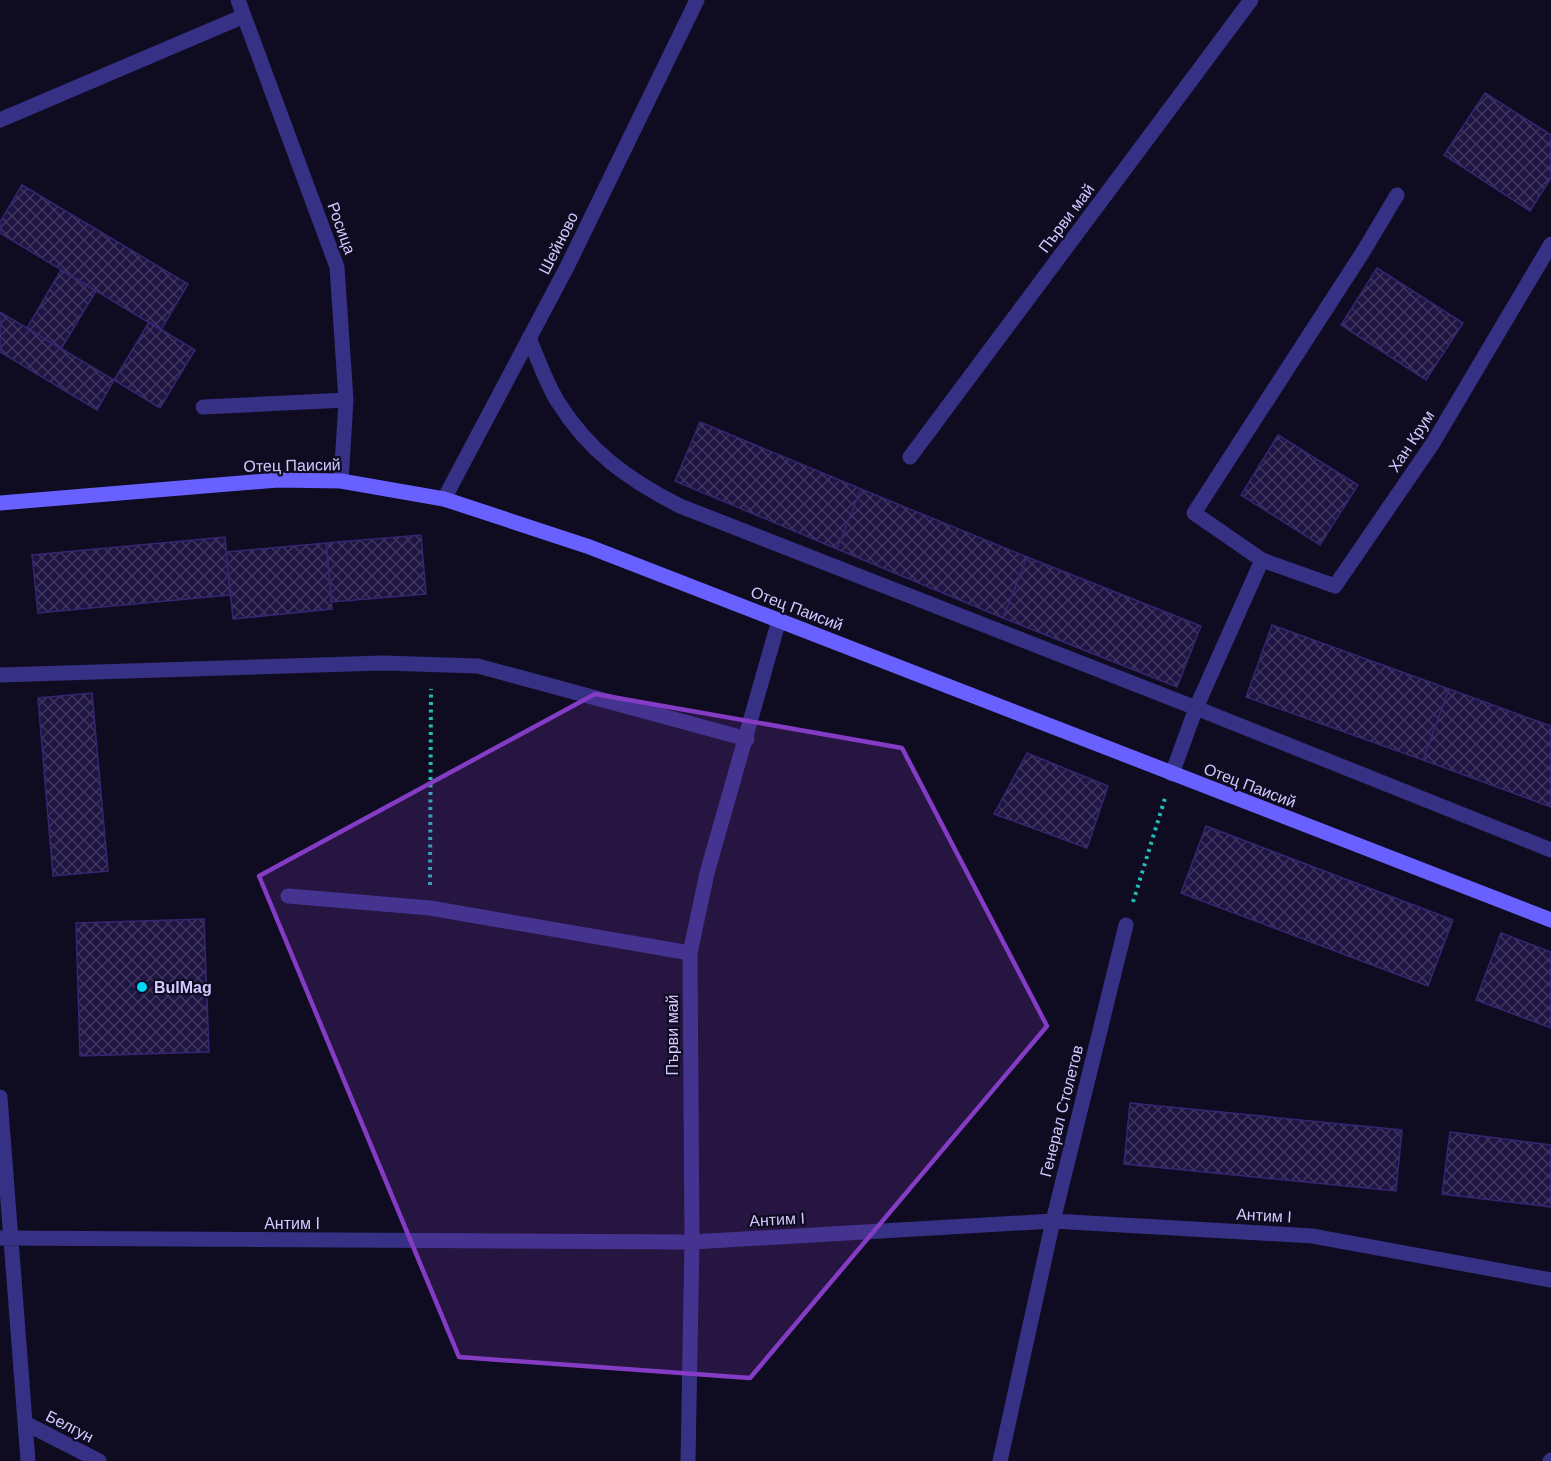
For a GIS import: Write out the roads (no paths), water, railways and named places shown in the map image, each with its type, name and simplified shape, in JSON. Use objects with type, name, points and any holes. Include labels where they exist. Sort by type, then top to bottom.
[{"type":"main road","name":"Отец Паисий","points":[[0,503],[278,480],[341,481],[444,499],[587,546],[1551,920]]},
{"type":"street","name":"Росица","points":[[238,0],[337,267],[346,400],[341,481]]},
{"type":"street","name":"Първи май","points":[[910,457],[1251,0]]},
{"type":"street","name":"Шейново","points":[[444,499],[567,267],[694,1]]},
{"type":"street","points":[[0,120],[244,16]]},
{"type":"street","points":[[1172,774],[1196,708],[1262,560],[1194,513],[1363,252],[1396,195]]},
{"type":"street","name":"Хан Крум","points":[[1262,560],[1335,586],[1433,443],[1551,244]]},
{"type":"street","points":[[529,338],[557,401],[595,450],[637,484],[680,506],[1551,850]]},
{"type":"street","points":[[203,407],[346,400]]},
{"type":"street","name":"Първи май","points":[[688,1461],[692,1242],[690,953],[707,873],[779,621]]},
{"type":"street","points":[[0,675],[382,663],[478,666],[747,739]]},
{"type":"street","points":[[288,896],[430,908],[690,953]]},
{"type":"street","name":"Генерал Столетов","points":[[1000,1461],[1053,1221],[1126,925]]},
{"type":"street","points":[[0,1097],[6,1239],[28,1461]]},
{"type":"street","name":"Антим I","points":[[6,1239],[692,1242],[1053,1221],[1313,1236],[1551,1280]]},
{"type":"street","name":"Белгун","points":[[25,1423],[99,1461]]},
{"type":"place","name":"BulMag","points":[[142,987]]}]
